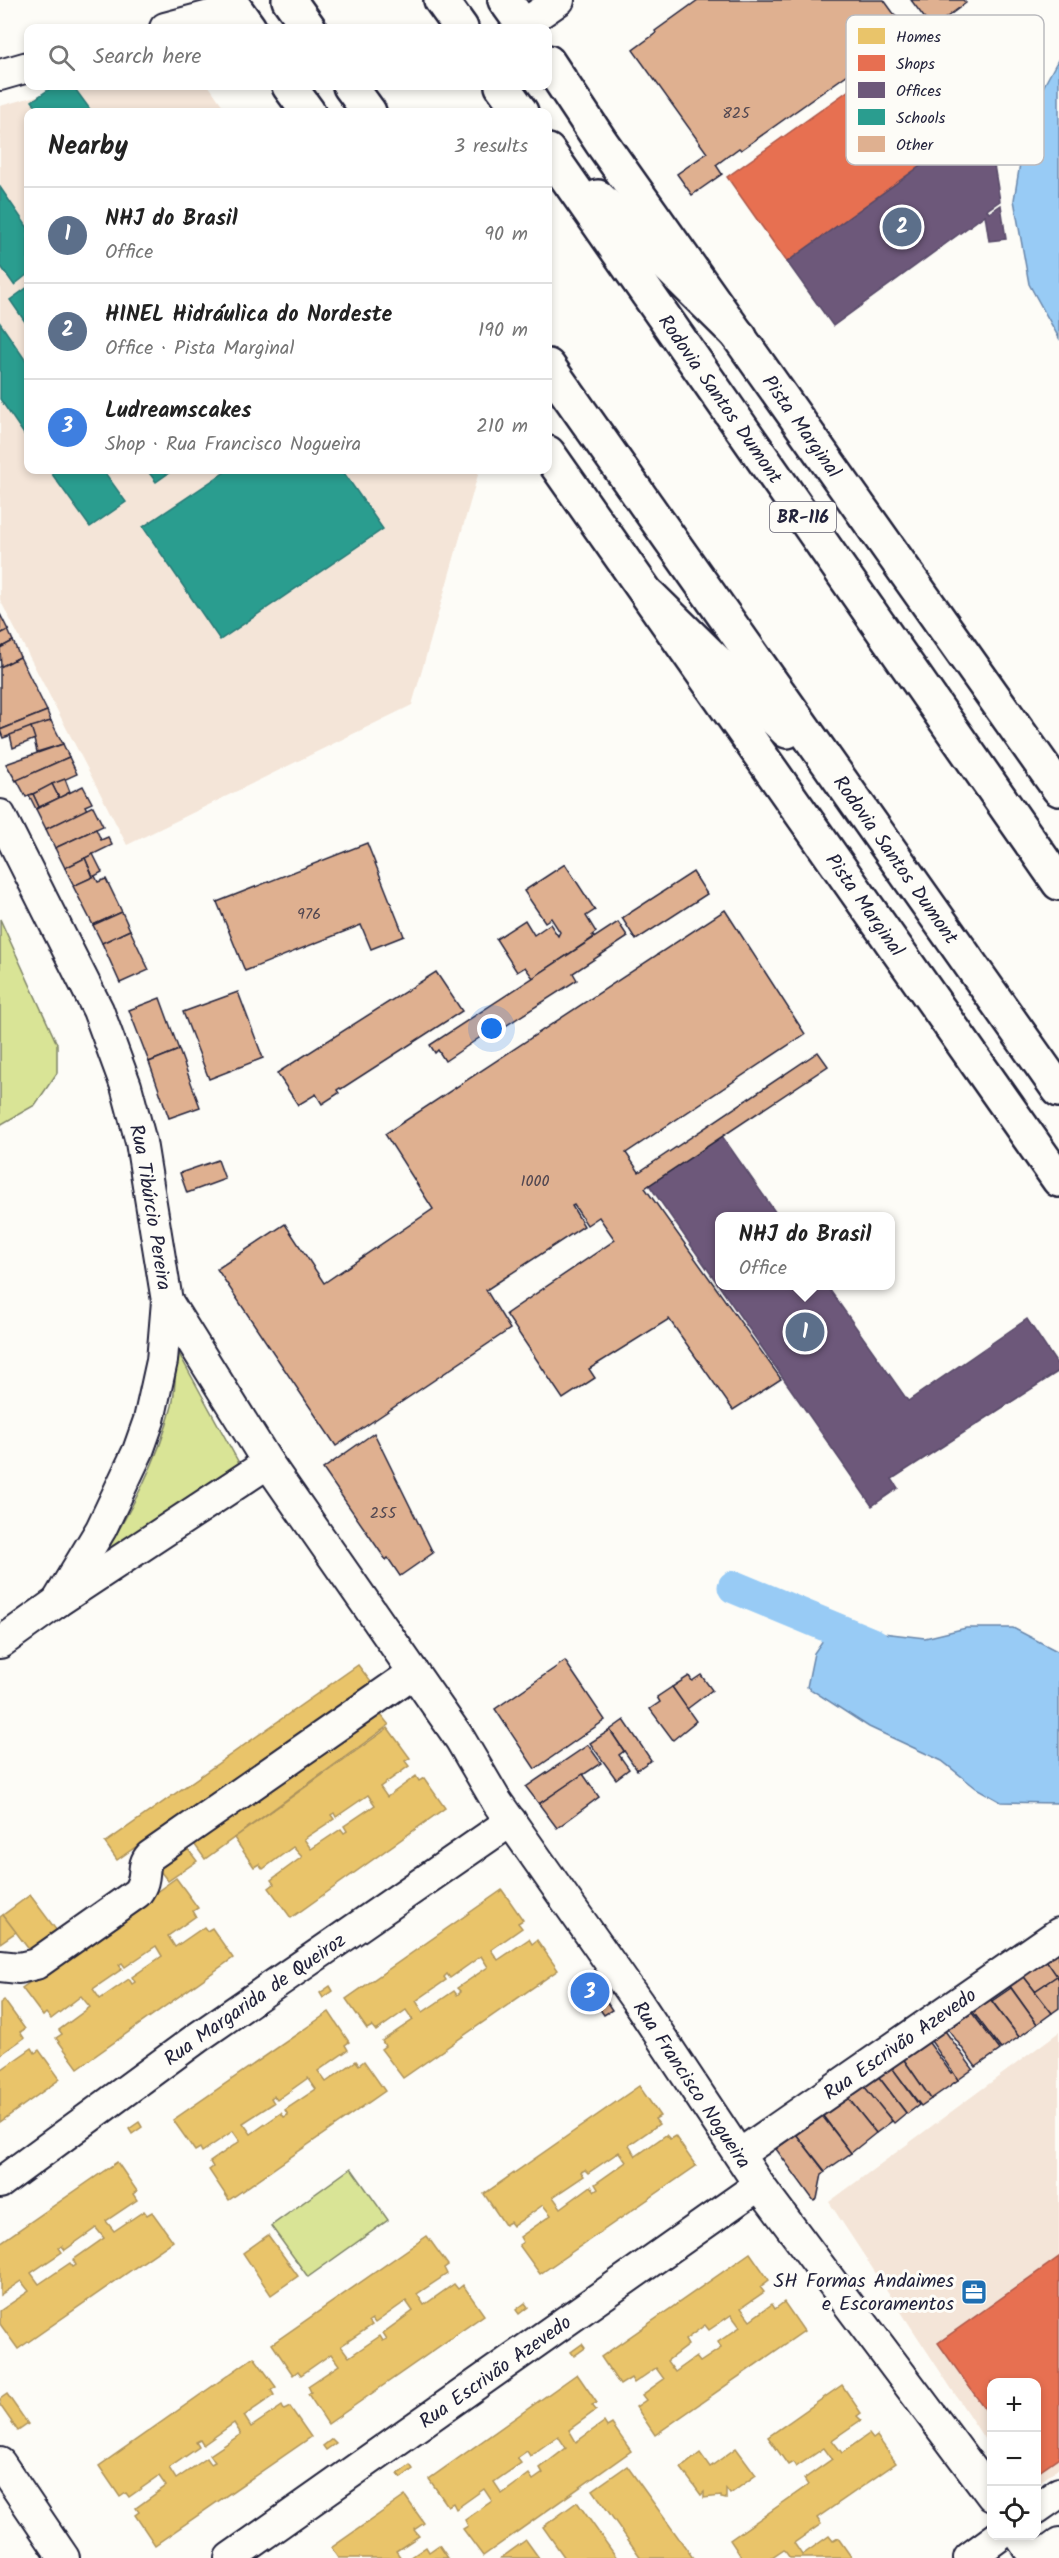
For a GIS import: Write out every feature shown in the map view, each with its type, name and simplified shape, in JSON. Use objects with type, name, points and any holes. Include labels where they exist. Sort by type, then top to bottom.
[{"type":"main road","points":[[289,0],[306,24]]},
{"type":"main road","points":[[441,0],[458,24]]},
{"type":"main road","name":"Pista Marginal","points":[[552,68],[601,142],[1059,789]]},
{"type":"main road","points":[[293,90],[305,108]]},
{"type":"main road","points":[[353,90],[366,108]]},
{"type":"main road","points":[[505,90],[518,108]]},
{"type":"main road","points":[[552,152],[740,337]]},
{"type":"main road","name":"Rodovia Santos Dumont","points":[[552,154],[1059,884]]},
{"type":"main road","name":"Rodovia Santos Dumont","points":[[552,372],[1059,1090]]},
{"type":"main road","name":"Pista Marginal","points":[[552,459],[1059,1180]]},
{"type":"main road","points":[[650,596],[844,787]]},
{"type":"street","points":[[518,18],[559,0]]},
{"type":"street","points":[[183,24],[238,12]]},
{"type":"street","points":[[0,75],[24,68]]},
{"type":"street","name":"Rua Tibúrcio Pereira","points":[[0,815],[98,1010],[126,1086],[141,1142],[167,1301],[268,1462],[410,1668]]},
{"type":"street","points":[[57,1602],[100,1530],[138,1451],[149,1420],[162,1361],[167,1301]]},
{"type":"street","points":[[0,1643],[57,1602],[268,1462]]},
{"type":"street","points":[[0,1966],[19,1968],[36,1964],[137,1893],[144,1885],[145,1861],[150,1856],[410,1668]]},
{"type":"street","name":"Rua Francisco Nogueira","points":[[410,1668],[460,1739],[511,1821],[639,2004],[759,2185],[987,2489]]},
{"type":"street","name":"Rua Margarida de Queiroz","points":[[0,2183],[197,2038],[511,1821]]},
{"type":"street","name":"Rua Escrivão Azevedo","points":[[740,2154],[1059,1933]]},
{"type":"street","name":"Rua Escrivão Azevedo","points":[[230,2558],[759,2185]]},
{"type":"street","points":[[0,2463],[64,2558]]},
{"type":"street","points":[[1041,2506],[1059,2493]]},
{"type":"street","points":[[969,2558],[992,2540]]},
{"type":"street","points":[[1024,2540],[1037,2558],[1059,2543]]},
{"type":"shaded area","points":[[58,90],[212,90],[224,108],[24,108],[24,474],[478,474],[412,705],[127,845],[0,600],[0,106]]},
{"type":"shaded area","name":"SH Formas Andaimes e Escoramentos","points":[[1059,2032],[1059,2468],[1041,2481],[1041,2378],[987,2378],[987,2443],[829,2202]]},
{"type":"green space","points":[[0,919],[57,1044],[57,1073],[35,1105],[0,1125]]},
{"type":"green space","points":[[177,1350],[239,1463],[101,1561],[133,1505],[159,1447],[172,1406]]},
{"type":"green space","points":[[351,2168],[388,2220],[308,2277],[271,2226]]},
{"type":"water","points":[[1059,58],[1059,338],[1029,284],[1014,200],[1020,165],[1044,165],[1044,86]]},
{"type":"water","points":[[832,1627],[925,1638],[966,1628],[1013,1628],[1059,1652],[1059,1803],[1001,1802],[976,1788],[942,1761],[869,1727],[807,1687],[814,1653]]},
{"type":"building: Homes","points":[[358,1665],[371,1682],[117,1860],[105,1843]]},
{"type":"building: Homes","points":[[377,1710],[389,1725],[205,1859],[192,1841]]},
{"type":"building: Homes","points":[[388,1728],[410,1758],[405,1761],[409,1766],[380,1787],[387,1797],[416,1776],[419,1781],[424,1778],[445,1808],[291,1918],[269,1888],[274,1884],[271,1880],[302,1857],[293,1847],[263,1869],[259,1864],[254,1867],[234,1838]],"holes":[[[368,1795],[375,1805],[344,1826],[347,1831],[344,1833],[341,1829],[311,1849],[304,1839],[334,1819],[331,1815],[334,1813],[336,1817]]]},
{"type":"building: Homes","points":[[184,1844],[197,1861],[168,1881],[156,1866]]},
{"type":"building: Homes","points":[[176,1878],[198,1908],[193,1911],[196,1916],[168,1936],[175,1947],[204,1927],[207,1931],[212,1928],[233,1958],[78,2068],[56,2038],[62,2034],[59,2030],[90,2007],[81,1996],[51,2019],[46,2013],[43,2016],[22,1988]],"holes":[[[156,1946],[162,1956],[132,1977],[135,1982],[132,1984],[129,1979],[100,1999],[93,1989],[122,1969],[119,1965],[122,1963],[125,1967]]]},
{"type":"building: Homes","points":[[502,1890],[523,1920],[518,1923],[522,1928],[491,1950],[498,1960],[529,1939],[532,1944],[537,1940],[558,1970],[403,2078],[381,2049],[385,2046],[382,2041],[413,2020],[406,2010],[376,2031],[372,2026],[367,2029],[346,1999]],"holes":[[[481,1956],[488,1967],[457,1988],[461,1992],[457,1995],[454,1991],[423,2012],[416,2001],[446,1980],[444,1977],[447,1974],[450,1978]]]},
{"type":"building: Homes","points":[[30,1895],[57,1931],[30,1951],[3,1915]]},
{"type":"building: Homes","points":[[3,1915],[16,1932],[0,1943],[0,1917]]},
{"type":"building: Homes","points":[[330,1986],[333,1991],[323,1998],[320,1993]]},
{"type":"building: Homes","points":[[4,2000],[25,2029],[20,2032],[24,2038],[0,2055],[0,2003]]},
{"type":"building: Homes","points":[[329,2012],[349,2042],[345,2045],[348,2050],[318,2071],[326,2082],[356,2061],[359,2065],[364,2061],[385,2091],[229,2200],[209,2170],[213,2167],[210,2162],[240,2141],[233,2131],[202,2152],[200,2148],[195,2151],[173,2120]],"holes":[[[308,2078],[316,2089],[285,2110],[288,2115],[284,2117],[281,2113],[251,2134],[243,2123],[274,2103],[271,2098],[274,2096],[277,2100]]]},
{"type":"building: Homes","points":[[32,2048],[35,2053],[39,2050],[60,2079],[0,2122],[0,2066],[2,2069]]},
{"type":"building: Homes","points":[[639,2086],[660,2116],[655,2119],[659,2124],[629,2145],[636,2156],[666,2135],[670,2139],[675,2136],[696,2166],[540,2274],[519,2245],[523,2242],[520,2237],[551,2215],[543,2205],[513,2226],[510,2222],[505,2225],[484,2194]],"holes":[[[619,2152],[626,2162],[595,2184],[598,2189],[595,2191],[591,2186],[561,2208],[553,2197],[584,2176],[581,2172],[585,2170],[588,2173]]]},
{"type":"building: Homes","points":[[139,2122],[142,2127],[132,2134],[129,2129]]},
{"type":"building: Homes","points":[[117,2162],[137,2191],[133,2194],[137,2200],[106,2221],[114,2231],[144,2211],[147,2215],[152,2212],[173,2241],[18,2349],[0,2324],[0,2311],[29,2291],[21,2281],[0,2295],[0,2243]],"holes":[[[96,2228],[104,2238],[73,2260],[76,2265],[73,2267],[70,2263],[39,2284],[31,2273],[62,2252],[59,2248],[62,2246],[65,2250]]]},
{"type":"building: Homes","points":[[268,2235],[298,2276],[271,2295],[243,2253]]},
{"type":"building: Homes","points":[[427,2236],[448,2265],[444,2268],[447,2274],[417,2294],[424,2305],[454,2284],[458,2289],[463,2285],[484,2315],[328,2424],[308,2394],[311,2392],[308,2386],[339,2365],[331,2354],[301,2375],[298,2371],[293,2375],[272,2344]],"holes":[[[406,2301],[413,2311],[383,2333],[387,2339],[383,2341],[380,2336],[349,2357],[341,2346],[372,2325],[369,2321],[372,2319],[375,2323]]]},
{"type":"building: Homes","points":[[750,2253],[769,2280],[760,2287],[764,2292],[741,2308],[750,2320],[772,2304],[775,2309],[784,2302],[804,2331],[655,2435],[636,2407],[646,2400],[642,2395],[664,2379],[656,2368],[634,2383],[631,2378],[620,2385],[601,2357]],"holes":[[[731,2315],[740,2327],[718,2342],[721,2348],[700,2362],[696,2357],[675,2372],[667,2361],[688,2345],[685,2340],[705,2325],[709,2330]]]},
{"type":"building: Homes","points":[[525,2303],[528,2307],[519,2314],[516,2310]]},
{"type":"building: Homes","points":[[582,2344],[585,2348],[574,2356],[571,2352]]},
{"type":"building: Homes","points":[[254,2357],[276,2387],[271,2390],[274,2395],[244,2416],[251,2427],[282,2406],[284,2410],[290,2407],[311,2437],[155,2545],[135,2515],[139,2512],[136,2508],[166,2486],[159,2476],[129,2497],[126,2493],[120,2497],[99,2466]],"holes":[[[234,2423],[241,2434],[210,2455],[215,2462],[211,2464],[207,2458],[176,2479],[169,2468],[199,2447],[196,2442],[200,2440],[203,2445]]]},
{"type":"building: Homes","points":[[577,2374],[597,2403],[592,2405],[596,2410],[569,2430],[576,2442],[604,2422],[607,2427],[612,2424],[631,2451],[483,2556],[463,2529],[468,2526],[465,2520],[492,2501],[484,2489],[456,2509],[453,2503],[448,2506],[429,2479]],"holes":[[[558,2436],[566,2448],[540,2468],[543,2473],[533,2480],[529,2474],[502,2494],[494,2482],[521,2463],[517,2458],[527,2451],[530,2456]]]},
{"type":"building: Homes","points":[[842,2385],[861,2413],[857,2416],[861,2420],[832,2440],[842,2453],[869,2434],[873,2439],[877,2436],[896,2463],[817,2518],[821,2524],[794,2543],[802,2555],[829,2536],[833,2541],[838,2538],[852,2558],[790,2558],[784,2550],[772,2558],[742,2558],[730,2540],[808,2485],[804,2479],[832,2459],[824,2448],[796,2467],[793,2462],[788,2465],[768,2437]]},
{"type":"building: Homes","points":[[7,2394],[28,2424],[18,2431],[0,2405],[0,2399]]},
{"type":"building: Homes","points":[[332,2439],[336,2443],[326,2450],[323,2446]]},
{"type":"building: Homes","points":[[736,2448],[756,2475],[730,2494],[726,2489],[726,2499],[721,2496],[704,2498],[704,2492],[701,2495],[681,2468],[700,2453],[710,2467]]},
{"type":"building: Homes","points":[[410,2465],[413,2469],[401,2478],[398,2474]]},
{"type":"building: Homes","points":[[627,2466],[693,2558],[641,2558],[593,2490]]},
{"type":"building: Homes","points":[[405,2496],[424,2523],[414,2530],[419,2536],[396,2551],[401,2558],[338,2558],[331,2548]]},
{"type":"building: Homes","points":[[577,2502],[617,2558],[565,2558],[543,2527]]},
{"type":"building: Homes","points":[[526,2540],[539,2558],[501,2558]]},
{"type":"building: Homes","points":[[439,2545],[448,2558],[410,2558],[426,2547],[429,2552]]},
{"type":"building: Shops","points":[[846,92],[846,165],[921,165],[787,262],[727,177]]},
{"type":"building: Shops","points":[[1059,2257],[1059,2457],[1041,2470],[1041,2378],[987,2378],[987,2412],[938,2343]]},
{"type":"building: Offices","points":[[922,165],[994,165],[1000,201],[987,210],[989,213],[1001,205],[1006,239],[989,241],[985,215],[833,326],[787,262]]},
{"type":"building: Offices","points":[[722,1136],[775,1212],[715,1212],[715,1280],[649,1185]]},
{"type":"building: Offices","points":[[722,1290],[830,1290],[908,1401],[1027,1319],[1059,1367],[1059,1371],[892,1479],[898,1488],[872,1506]]},
{"type":"building: Schools","points":[[48,90],[76,90],[89,108],[37,108],[32,101]]},
{"type":"building: Schools","points":[[0,187],[24,222],[24,277],[14,285],[0,265]]},
{"type":"building: Schools","points":[[24,290],[24,320],[10,300]]},
{"type":"building: Schools","points":[[0,323],[24,358],[24,434],[0,399]]},
{"type":"building: Schools","points":[[52,474],[106,474],[126,502],[90,527]]},
{"type":"building: Schools","points":[[150,474],[167,474],[156,482]]},
{"type":"building: Schools","points":[[222,474],[345,474],[383,529],[220,640],[143,527]]},
{"type":"building: Other","points":[[698,0],[884,0],[895,15],[846,15],[846,76],[741,150],[739,148],[716,165],[722,174],[692,195],[677,174],[707,153],[633,50],[656,33],[655,31]]},
{"type":"building: Other","points":[[911,0],[963,0],[966,3],[950,15],[922,15]]},
{"type":"building: Other","points":[[0,614],[8,630],[0,634]]},
{"type":"building: Other","points":[[8,630],[13,641],[0,648],[0,634]]},
{"type":"building: Other","points":[[13,641],[20,657],[1,667],[0,648]]},
{"type":"building: Other","points":[[20,657],[47,711],[0,730],[0,667]]},
{"type":"building: Other","points":[[47,711],[51,721],[3,738],[0,730]]},
{"type":"building: Other","points":[[51,721],[63,744],[37,752],[31,727]]},
{"type":"building: Other","points":[[31,727],[35,739],[13,748],[10,735]]},
{"type":"building: Other","points":[[63,744],[69,757],[16,781],[6,764]]},
{"type":"building: Other","points":[[69,757],[77,774],[26,797],[17,780]]},
{"type":"building: Other","points":[[65,779],[70,792],[59,798],[52,784]]},
{"type":"building: Other","points":[[52,784],[59,798],[39,807],[33,794]]},
{"type":"building: Other","points":[[83,786],[92,803],[85,806],[87,810],[46,829],[36,809]]},
{"type":"building: Other","points":[[33,794],[39,807],[36,809],[29,795]]},
{"type":"building: Other","points":[[93,806],[103,826],[55,848],[46,829]]},
{"type":"building: Other","points":[[96,829],[101,840],[108,837],[112,845],[65,868],[55,848]]},
{"type":"building: Other","points":[[367,843],[404,936],[371,949],[361,925],[245,971],[217,902]]},
{"type":"building: Other","points":[[93,854],[102,872],[93,877],[85,858]]},
{"type":"building: Other","points":[[85,858],[93,877],[74,886],[65,868]]},
{"type":"building: Other","points":[[565,864],[595,910],[586,916],[596,932],[592,935],[594,937],[533,978],[525,967],[517,972],[496,939],[525,920],[534,935],[550,924],[558,936],[560,932],[551,918],[545,922],[524,891]]},
{"type":"building: Other","points":[[693,872],[707,894],[636,940],[622,918]]},
{"type":"building: Other","points":[[95,876],[98,882],[106,879],[122,912],[93,925],[73,886]]},
{"type":"building: Other","points":[[725,910],[805,1034],[626,1153],[639,1172],[818,1052],[828,1066],[645,1188],[715,1286],[715,1290],[718,1290],[781,1379],[733,1410],[669,1319],[589,1369],[595,1378],[563,1399],[506,1314],[615,1240],[599,1217],[587,1225],[574,1205],[572,1206],[584,1226],[486,1290],[510,1329],[336,1446],[217,1269],[285,1224],[324,1283],[433,1209],[385,1134]]},
{"type":"building: Other","points":[[122,912],[130,930],[102,943],[93,925]]},
{"type":"building: Other","points":[[618,922],[628,937],[573,973],[577,980],[490,1036],[488,1032],[445,1061],[438,1050],[435,1053],[430,1045]]},
{"type":"building: Other","points":[[130,930],[149,970],[120,983],[102,943]]},
{"type":"building: Other","points":[[436,972],[462,1011],[340,1088],[337,1090],[339,1093],[322,1104],[316,1094],[298,1105],[277,1073]]},
{"type":"building: Other","points":[[238,992],[263,1058],[209,1079],[183,1012]]},
{"type":"building: Other","points":[[160,998],[179,1050],[149,1062],[129,1010]]},
{"type":"building: Other","points":[[179,1050],[200,1107],[169,1118],[149,1062]]},
{"type":"building: Other","points":[[218,1160],[225,1179],[187,1193],[180,1173]]},
{"type":"building: Other","points":[[374,1433],[433,1553],[400,1576],[388,1558],[386,1560],[323,1469]]},
{"type":"building: Other","points":[[565,1661],[605,1720],[535,1769],[495,1709]]},
{"type":"building: Other","points":[[701,1675],[712,1690],[687,1709],[672,1687],[689,1676],[692,1681]]},
{"type":"building: Other","points":[[672,1687],[696,1721],[673,1740],[650,1709],[660,1702],[657,1697]]},
{"type":"building: Other","points":[[624,1720],[651,1760],[637,1770],[610,1730]]},
{"type":"building: Other","points":[[610,1730],[624,1751],[619,1755],[629,1769],[616,1779],[590,1743]]},
{"type":"building: Other","points":[[588,1745],[601,1763],[539,1804],[526,1787]]},
{"type":"building: Other","points":[[583,1774],[599,1797],[557,1828],[539,1804]]},
{"type":"building: Other","points":[[1059,1947],[1059,1980],[1045,1959]]},
{"type":"building: Other","points":[[1044,1957],[1057,1976],[1035,1991],[1021,1973]]},
{"type":"building: Other","points":[[1021,1973],[1052,2013],[1037,2024],[1007,1982]]},
{"type":"building: Other","points":[[1057,1976],[1059,2008],[1052,2013],[1035,1991]]},
{"type":"building: Other","points":[[1011,1988],[1037,2024],[1019,2037],[992,2001]]},
{"type":"building: Other","points":[[600,1992],[612,2010],[604,2015],[592,1998]]},
{"type":"building: Other","points":[[987,1995],[1019,2037],[1001,2049],[970,2008]]},
{"type":"building: Other","points":[[972,2013],[1000,2050],[976,2067],[948,2029]]},
{"type":"building: Other","points":[[943,2028],[973,2069],[958,2080],[929,2038]]},
{"type":"building: Other","points":[[927,2040],[958,2080],[931,2099],[902,2057]]},
{"type":"building: Other","points":[[902,2057],[931,2099],[921,2106],[889,2064]]},
{"type":"building: Other","points":[[888,2062],[919,2105],[907,2114],[875,2072]]},
{"type":"building: Other","points":[[875,2072],[906,2113],[894,2123],[861,2083]]},
{"type":"building: Other","points":[[860,2081],[892,2121],[876,2133],[844,2093]]},
{"type":"building: Other","points":[[844,2093],[876,2133],[851,2153],[820,2112]]},
{"type":"building: Other","points":[[820,2113],[851,2153],[825,2171],[795,2133]]},
{"type":"building: Other","points":[[796,2134],[825,2172],[822,2174],[817,2199],[814,2201],[776,2149]]},
{"type":"waterway","points":[[734,1587],[874,1645]]},
{"type":"place","name":"HINEL Hidráulica do Nordeste","points":[[902,227]]},
{"type":"place","name":"NHJ do Brasil","points":[[805,1332]]},
{"type":"place","name":"Ludreamscakes","points":[[590,1992]]},
{"type":"place","name":"SH Formas Andaimes e Escoramentos","points":[[974,2292]]}]
